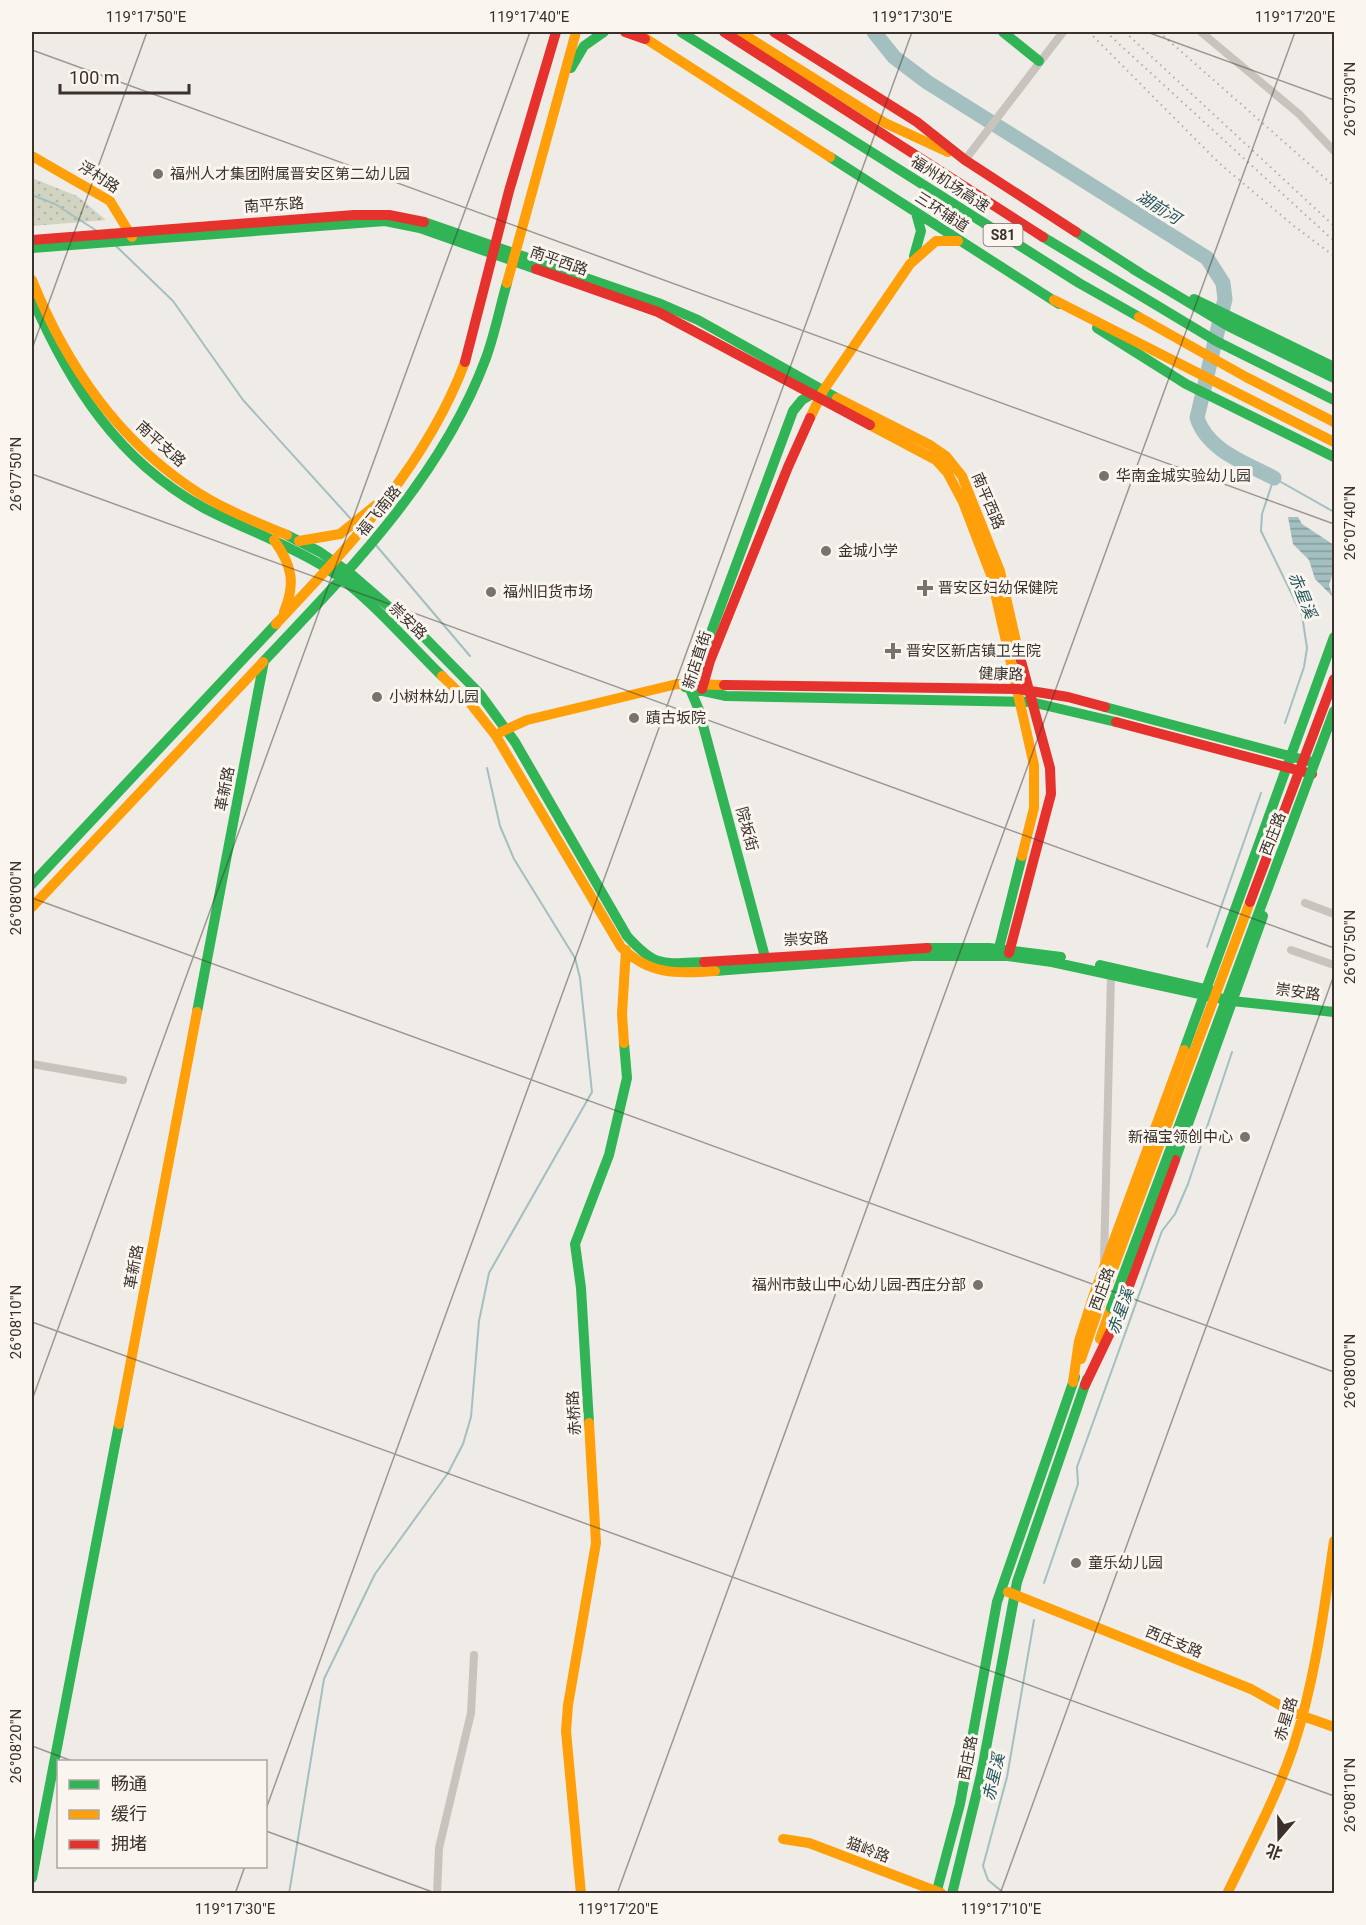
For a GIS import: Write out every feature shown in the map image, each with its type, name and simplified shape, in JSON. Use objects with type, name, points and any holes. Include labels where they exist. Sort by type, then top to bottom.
[{"type":"main road","points":[[550,32],[552,46]]},
{"type":"main road","name":"福飞南路","points":[[32,884],[238,663],[278,625],[352,543],[374,512],[395,489],[430,436],[451,396],[474,333],[556,32]]},
{"type":"main road","name":"福飞南路","points":[[32,907],[345,576],[426,475],[466,406],[486,357],[576,32]]},
{"type":"main road","points":[[556,106],[583,47],[594,36],[604,32]]},
{"type":"main road","points":[[625,32],[645,39]]},
{"type":"main road","name":"三环辅道","points":[[635,32],[1186,384],[1335,457]]},
{"type":"main road","name":"福州机场高速","points":[[681,32],[1078,283],[1246,377],[1335,422]]},
{"type":"main road","name":"福州机场高速","points":[[724,32],[989,204],[1216,341],[1335,400]]},
{"type":"main road","points":[[740,32],[885,123],[965,160]]},
{"type":"main road","points":[[774,32],[917,122],[965,160],[1133,269],[1232,323],[1282,354],[1335,378]]},
{"type":"main road","points":[[1003,32],[1039,61]]},
{"type":"main road","name":"浮村路","points":[[32,156],[110,201],[130,238]]},
{"type":"main road","points":[[910,264],[921,231],[915,212]]},
{"type":"main road","name":"南平东路","points":[[32,240],[130,238],[280,219],[381,214],[422,221],[513,256]]},
{"type":"main road","name":"南平东路","points":[[32,248],[117,234],[130,238]]},
{"type":"main road","points":[[910,264],[936,241],[961,241]]},
{"type":"main road","name":"南平西路","points":[[513,256],[674,319],[817,395],[930,445],[957,469],[975,505],[1000,571],[1022,689],[1050,768],[1052,788],[1004,952]]},
{"type":"main road","name":"新店直街","points":[[699,710],[702,688],[817,395],[910,264]]},
{"type":"main road","name":"南平支路","points":[[32,280],[53,329],[83,377],[114,420],[147,455],[204,497],[299,541],[332,565]]},
{"type":"main road","name":"南平支路","points":[[32,298],[52,344],[76,387],[97,416],[132,455],[189,499],[332,565]]},
{"type":"main road","points":[[1054,300],[1215,384],[1335,442]]},
{"type":"main road","points":[[1232,323],[1335,367]]},
{"type":"main road","name":"新店直街","points":[[699,710],[690,686],[794,411],[802,400],[817,395]]},
{"type":"main road","points":[[299,541],[340,534],[374,512]]},
{"type":"main road","points":[[274,540],[287,557],[294,574],[291,597],[278,625]]},
{"type":"main road","name":"崇安路","points":[[332,565],[461,674],[491,707],[507,729],[627,936],[646,957],[667,964],[934,947],[1004,952],[1233,998],[1335,1012]]},
{"type":"main road","name":"崇安路","points":[[345,576],[465,697],[496,736],[614,940],[625,953],[647,968],[672,974],[913,956],[1004,952],[1206,992]]},
{"type":"main road","points":[[1073,1382],[1079,1341],[1104,1267],[1335,637]]},
{"type":"main road","name":"革新路","points":[[32,1878],[264,661]]},
{"type":"main road","points":[[1106,1306],[1335,678]]},
{"type":"main road","name":"健康路","points":[[496,736],[527,720],[676,684],[702,688],[726,696],[1026,702],[1065,708],[1288,762],[1316,763]]},
{"type":"main road","name":"健康路","points":[[702,688],[1022,689],[1068,698],[1288,762],[1312,774]]},
{"type":"main road","name":"南平西路","points":[[1004,952],[1035,799],[1034,765],[1026,702]]},
{"type":"main road","name":"院坂街","points":[[699,710],[765,957]]},
{"type":"main road","points":[[1085,1385],[1118,1316],[1335,710]]},
{"type":"main road","name":"西庄路","points":[[938,1893],[960,1804],[986,1653],[1000,1589],[1073,1382],[1106,1306],[1335,710]]},
{"type":"main road","name":"赤桥路","points":[[581,1893],[566,1731],[596,1534],[581,1288],[575,1248],[609,1155],[626,1086],[622,1014],[627,936]]},
{"type":"main road","name":"西庄路","points":[[952,1893],[981,1775],[1014,1594],[1085,1385],[1106,1306]]},
{"type":"main road","name":"赤星路","points":[[1227,1893],[1292,1751],[1303,1716],[1314,1673],[1335,1541]]},
{"type":"main road","name":"西庄支路","points":[[1000,1589],[1251,1689],[1303,1716],[1335,1727]]},
{"type":"main road","name":"猫岭路","points":[[783,1839],[809,1843],[938,1893]]},
{"type":"street","points":[[965,160],[981,135],[1063,32]]},
{"type":"street","points":[[1201,32],[1299,114],[1335,151]]},
{"type":"street","points":[[1305,903],[1335,914]]},
{"type":"street","points":[[1291,950],[1335,965]]},
{"type":"street","points":[[1104,1267],[1111,975]]},
{"type":"street","points":[[32,1064],[123,1080]]},
{"type":"street","points":[[437,1893],[439,1848],[471,1713],[474,1655]]},
{"type":"green space","points":[[32,178],[77,196],[106,220],[32,226]]},
{"type":"water","points":[[1288,517],[1298,517],[1302,524],[1334,545],[1334,570],[1329,585],[1333,597],[1315,579],[1309,560],[1293,544]]},
{"type":"waterway","name":"湖前河","points":[[874,32],[894,57],[927,82],[1207,258],[1223,283],[1225,299],[1197,418],[1202,429],[1219,448],[1274,478]]},
{"type":"waterway","points":[[32,195],[55,204],[97,231]]},
{"type":"waterway","points":[[116,246],[173,301],[243,400],[350,518]]},
{"type":"waterway","name":"赤星溪","points":[[1285,723],[1304,667],[1307,648],[1302,615],[1261,531],[1262,514],[1274,478],[1334,512]]},
{"type":"waterway","points":[[375,544],[470,656]]},
{"type":"waterway","points":[[289,1894],[324,1679],[375,1574],[448,1473],[463,1444],[471,1417],[479,1321],[489,1273],[592,1092],[580,978],[575,958],[514,859],[500,826],[487,768]]},
{"type":"waterway","name":"赤星溪","points":[[1207,947],[1261,793]]},
{"type":"waterway","name":"赤星溪","points":[[1044,1583],[1078,1484],[1077,1467],[1162,1231],[1175,1214],[1188,1184],[1232,1052]]},
{"type":"waterway","name":"赤星溪","points":[[1005,1894],[988,1880],[983,1866],[1007,1777],[1034,1620]]},
{"type":"railway","points":[[1089,32],[1219,163],[1294,226],[1334,256]]},
{"type":"railway","points":[[1106,32],[1334,241]]},
{"type":"railway","points":[[1125,32],[1334,226]]},
{"type":"railway","points":[[1159,32],[1334,186]]},
{"type":"traffic: fast","points":[[571,68],[584,46],[604,32]]},
{"type":"traffic: fast","points":[[681,32],[1079,283],[1139,317]]},
{"type":"traffic: fast","points":[[1003,32],[1039,61]]},
{"type":"traffic: fast","points":[[830,157],[1059,304]]},
{"type":"traffic: fast","points":[[914,256],[921,231],[916,213]]},
{"type":"traffic: fast","points":[[32,248],[385,221],[420,228],[536,269]]},
{"type":"traffic: fast","points":[[424,222],[661,304],[698,320],[837,398]]},
{"type":"traffic: fast","points":[[1076,232],[1140,273]]},
{"type":"traffic: fast","points":[[1043,237],[1216,341],[1334,400]]},
{"type":"traffic: fast","points":[[1133,269],[1228,326],[1334,378]]},
{"type":"traffic: fast","points":[[263,662],[360,557],[419,482],[445,443],[486,358],[507,283]]},
{"type":"traffic: fast","points":[[32,298],[80,390],[100,418],[146,468],[173,489],[204,508],[297,551],[341,578],[371,604],[442,676]]},
{"type":"traffic: fast","points":[[1194,299],[1334,367]]},
{"type":"traffic: fast","points":[[1097,328],[1186,384],[1334,457]]},
{"type":"traffic: fast","points":[[765,957],[699,710],[690,689],[793,411],[802,400],[814,393]]},
{"type":"traffic: fast","points":[[287,535],[320,552],[350,573],[426,639],[480,694],[515,742],[627,936],[645,954],[661,962],[704,962]]},
{"type":"traffic: fast","points":[[32,884],[276,624]]},
{"type":"traffic: fast","points":[[1184,1050],[1334,637]]},
{"type":"traffic: fast","points":[[197,1012],[264,661]]},
{"type":"traffic: fast","points":[[685,687],[726,696],[1031,702],[1116,722]]},
{"type":"traffic: fast","points":[[1105,707],[1312,762]]},
{"type":"traffic: fast","points":[[1111,1308],[1334,711]]},
{"type":"traffic: fast","points":[[998,952],[1022,856]]},
{"type":"traffic: fast","points":[[1175,1160],[1263,916]]},
{"type":"traffic: fast","points":[[927,948],[989,948],[1061,957]]},
{"type":"traffic: fast","points":[[715,971],[913,956],[1008,956],[1052,962],[1232,1001],[1334,1012]]},
{"type":"traffic: fast","points":[[1100,965],[1214,991]]},
{"type":"traffic: fast","points":[[589,1423],[581,1288],[575,1244],[609,1155],[627,1078],[624,1043]]},
{"type":"traffic: fast","points":[[936,1894],[960,1804],[997,1602],[1075,1377]]},
{"type":"traffic: fast","points":[[952,1894],[981,1775],[1017,1582],[1087,1379]]},
{"type":"traffic: fast","points":[[32,1878],[119,1424]]},
{"type":"traffic: slow","points":[[507,283],[576,32]]},
{"type":"traffic: slow","points":[[740,32],[885,123],[948,152]]},
{"type":"traffic: slow","points":[[640,35],[830,157]]},
{"type":"traffic: slow","points":[[32,156],[110,201],[132,237]]},
{"type":"traffic: slow","points":[[810,418],[823,391],[910,264],[936,241],[958,241]]},
{"type":"traffic: slow","points":[[32,280],[76,368],[115,420],[137,444],[161,466],[199,494],[287,535]]},
{"type":"traffic: slow","points":[[1054,300],[1334,442]]},
{"type":"traffic: slow","points":[[1139,317],[1246,377],[1334,422]]},
{"type":"traffic: slow","points":[[276,624],[332,564],[408,470],[430,436],[465,362]]},
{"type":"traffic: slow","points":[[837,398],[930,445],[946,456],[962,476],[1000,571],[1017,646]]},
{"type":"traffic: slow","points":[[870,425],[936,460],[947,472],[963,502],[991,575],[1034,765],[1034,808],[1022,856]]},
{"type":"traffic: slow","points":[[299,541],[340,534],[376,505]]},
{"type":"traffic: slow","points":[[274,540],[285,558],[290,574],[290,592],[284,612]]},
{"type":"traffic: slow","points":[[32,907],[263,662]]},
{"type":"traffic: slow","points":[[442,676],[470,703],[496,736],[621,947],[642,963],[664,971],[715,971]]},
{"type":"traffic: slow","points":[[501,732],[527,720],[677,684],[724,685]]},
{"type":"traffic: slow","points":[[1100,1304],[1250,902]]},
{"type":"traffic: slow","points":[[624,1043],[622,1014],[626,950]]},
{"type":"traffic: slow","points":[[119,1424],[197,1012]]},
{"type":"traffic: slow","points":[[1073,1382],[1079,1341],[1093,1297],[1184,1050]]},
{"type":"traffic: slow","points":[[1081,1359],[1100,1304]]},
{"type":"traffic: slow","points":[[1100,1339],[1111,1308]]},
{"type":"traffic: slow","points":[[581,1894],[566,1731],[568,1705],[596,1543],[589,1423]]},
{"type":"traffic: slow","points":[[1227,1894],[1271,1804],[1301,1723],[1313,1671],[1334,1541]]},
{"type":"traffic: slow","points":[[1008,1592],[1251,1689],[1294,1713],[1334,1727]]},
{"type":"traffic: slow","points":[[783,1839],[809,1843],[941,1893]]},
{"type":"traffic: jam","points":[[465,362],[509,191],[556,32]]},
{"type":"traffic: jam","points":[[625,32],[645,39]]},
{"type":"traffic: jam","points":[[724,32],[1043,237]]},
{"type":"traffic: jam","points":[[774,32],[917,122],[965,160],[1076,232]]},
{"type":"traffic: jam","points":[[32,240],[354,215],[389,215],[424,222]]},
{"type":"traffic: jam","points":[[536,269],[658,312],[870,425]]},
{"type":"traffic: jam","points":[[702,689],[710,661],[810,418]]},
{"type":"traffic: jam","points":[[1009,953],[1051,794],[1050,768],[1017,646]]},
{"type":"traffic: jam","points":[[1250,902],[1334,679]]},
{"type":"traffic: jam","points":[[724,685],[1018,689],[1068,697],[1105,707]]},
{"type":"traffic: jam","points":[[1116,722],[1312,774]]},
{"type":"traffic: jam","points":[[704,962],[927,948]]},
{"type":"traffic: jam","points":[[1085,1385],[1118,1316],[1175,1160]]},
{"type":"place","name":"福州人才集团附属晋安区第二幼儿园","points":[[158,174]]},
{"type":"place","name":"华南金城实验幼儿园","points":[[1104,476]]},
{"type":"place","name":"金城小学","points":[[826,551]]},
{"type":"place","name":"晋安区妇幼保健院","points":[[925,588]]},
{"type":"place","name":"福州旧货市场","points":[[491,592]]},
{"type":"place","name":"晋安区新店镇卫生院","points":[[893,651]]},
{"type":"place","name":"小树林幼儿园","points":[[377,697]]},
{"type":"place","name":"蹟古坂院","points":[[634,718]]},
{"type":"place","name":"新福宝领创中心","points":[[1245,1137]]},
{"type":"place","name":"福州市鼓山中心幼儿园-西庄分部","points":[[978,1285]]},
{"type":"place","name":"童乐幼儿园","points":[[1076,1563]]}]
